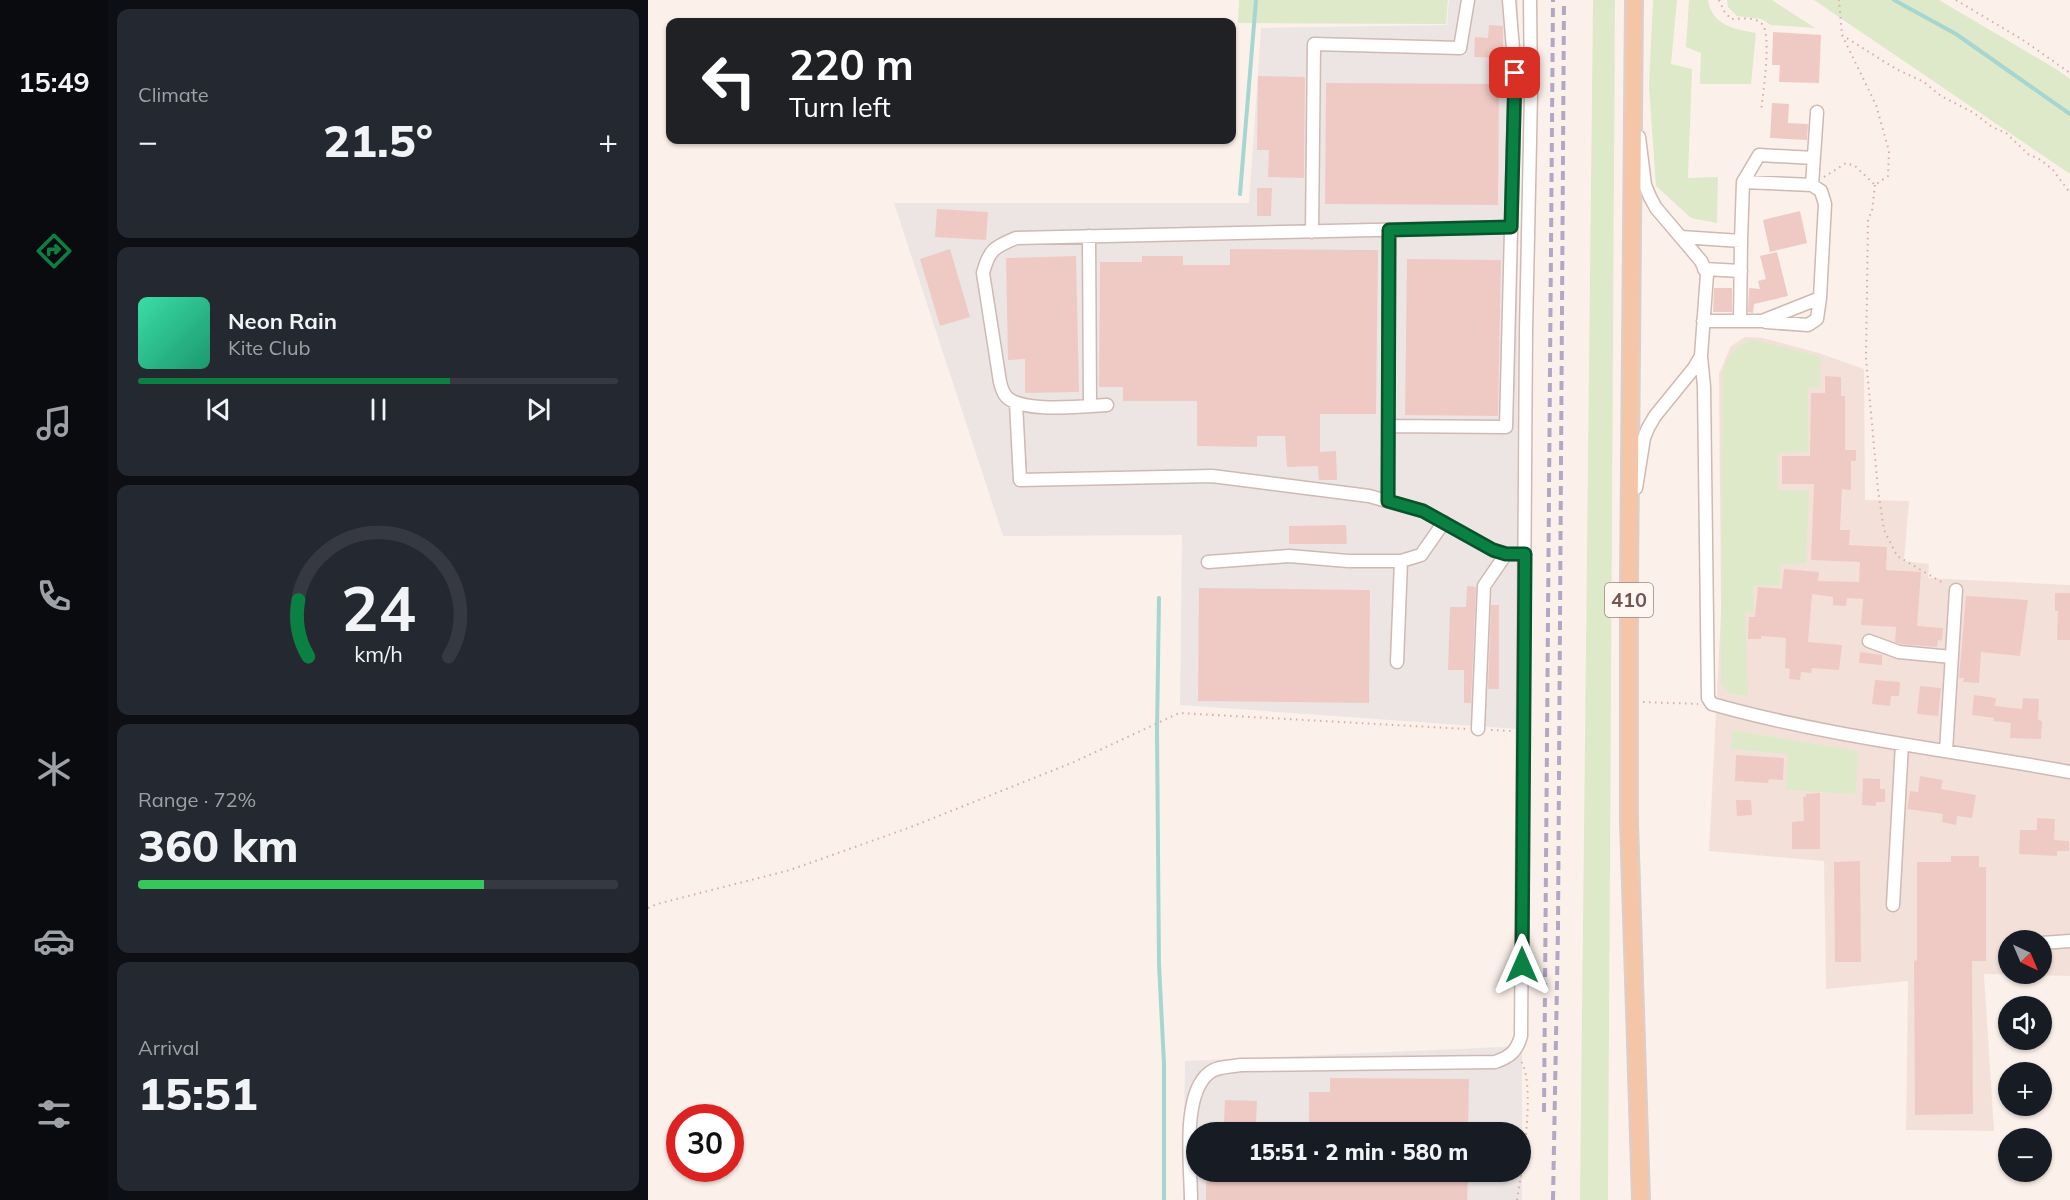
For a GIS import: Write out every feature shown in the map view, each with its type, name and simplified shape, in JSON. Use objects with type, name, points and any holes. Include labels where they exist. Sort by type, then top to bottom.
[{"type":"main road","name":"410","points":[[1634,0],[1629,822],[1641,1200]]},
{"type":"street","points":[[1312,232],[1314,44],[1460,48],[1468,0]]},
{"type":"street","points":[[1388,426],[1506,427],[1515,73],[1509,0]]},
{"type":"street","points":[[1191,1200],[1192,1108],[1201,1082],[1216,1069],[1240,1065],[1495,1062],[1515,1051],[1521,1036],[1526,331],[1531,93],[1530,0]]},
{"type":"street","points":[[1633,89],[1645,185],[1656,208],[1701,261],[1707,274],[1701,356],[1704,387],[1708,698],[1712,704],[1752,715],[1902,744],[2070,772]]},
{"type":"street","points":[[1812,185],[1817,112]]},
{"type":"street","points":[[1740,321],[1743,182],[1759,154],[1814,158]]},
{"type":"street","points":[[1703,321],[1761,321],[1808,325],[1816,319],[1820,297],[1825,204],[1821,191],[1812,185],[1743,182]]},
{"type":"street","points":[[1107,405],[1041,407],[1016,403],[1006,396],[1000,382],[983,273],[987,256],[997,246],[1016,238],[1511,227]]},
{"type":"street","points":[[1388,501],[1389,230]]},
{"type":"street","points":[[1089,236],[1090,405]]},
{"type":"street","points":[[1681,237],[1741,241]]},
{"type":"street","points":[[1704,269],[1741,271]]},
{"type":"street","points":[[1761,321],[1820,297]]},
{"type":"street","points":[[1629,531],[1644,438],[1655,416],[1701,356]]},
{"type":"street","points":[[1016,403],[1020,480],[1212,476],[1369,496],[1423,511],[1493,550],[1506,554],[1525,554]]},
{"type":"street","points":[[1208,562],[1289,556],[1348,561],[1401,561],[1421,555],[1444,522]]},
{"type":"street","points":[[1478,729],[1484,586],[1506,554]]},
{"type":"street","points":[[1397,662],[1401,561]]},
{"type":"street","points":[[1946,751],[1956,590]]},
{"type":"street","points":[[1869,641],[1899,651],[1952,657]]},
{"type":"street","points":[[1893,905],[1902,744]]},
{"type":"street","points":[[2052,942],[2070,941]]},
{"type":"path","points":[[1719,0],[1731,19],[1755,19],[1764,26],[1768,37],[1761,111]]},
{"type":"path","points":[[1839,0],[1842,36],[1876,105],[1889,150],[1888,176],[1875,185],[1872,211],[1868,219],[1866,358],[1878,490],[1884,530],[1897,556],[1956,590]]},
{"type":"path","points":[[1956,0],[2023,40],[2070,73]]},
{"type":"path","points":[[1842,36],[1896,69],[1924,82],[1941,96],[2006,133],[2028,154],[2041,160],[2053,170],[2070,193]]},
{"type":"path","points":[[1812,185],[1846,164],[1855,166],[1875,185]]},
{"type":"path","points":[[1629,702],[1712,704]]},
{"type":"path","points":[[648,908],[790,870],[911,827],[1074,762],[1179,713],[1524,732]]},
{"type":"path","points":[[1515,1051],[1524,1065],[1527,1084],[1527,1136],[1518,1200]]},
{"type":"shaded area","points":[[1449,0],[1518,0],[1517,729],[1180,705],[1182,535],[1003,536],[894,203],[1249,203],[1261,28],[1447,25]]},
{"type":"shaded area","points":[[1745,337],[1763,338],[1819,353],[1864,369],[1865,500],[1909,501],[1904,561],[1929,564],[1928,578],[2070,585],[2070,976],[2052,976],[2052,930],[1998,930],[1998,974],[1984,974],[1994,1131],[1906,1130],[1908,981],[1826,989],[1824,861],[1709,851],[1721,612],[1719,374],[1731,346]]},
{"type":"shaded area","points":[[1522,1046],[1522,1122],[1186,1122],[1186,1182],[1522,1182],[1522,1200],[1183,1200],[1185,1061]]},
{"type":"green space","points":[[1239,0],[1448,0],[1446,24],[1238,23]]},
{"type":"green space","points":[[1593,0],[1615,0],[1608,1200],[1580,1200]]},
{"type":"green space","points":[[1653,0],[1677,0],[1671,64],[1692,69],[1688,178],[1718,177],[1717,223],[1691,218],[1656,186],[1649,86]]},
{"type":"green space","points":[[1689,0],[1708,0],[1710,9],[1719,21],[1733,28],[1756,33],[1751,84],[1700,84],[1701,53],[1686,47]]},
{"type":"green space","points":[[1727,0],[1772,0],[1815,28],[1771,25],[1761,19],[1737,16],[1728,7]]},
{"type":"green space","points":[[1814,0],[1939,0],[2056,69],[2070,79],[2070,174]]},
{"type":"green space","points":[[1754,340],[1821,357],[1820,387],[1808,387],[1808,452],[1778,453],[1778,490],[1809,491],[1806,563],[1780,564],[1780,585],[1753,586],[1754,613],[1745,611],[1748,696],[1730,694],[1721,683],[1722,374],[1733,351],[1742,344]]},
{"type":"green space","points":[[1732,730],[1858,751],[1856,794],[1786,790],[1788,754],[1731,749]]},
{"type":"building","points":[[1489,25],[1503,26],[1503,58],[1474,57],[1475,37],[1488,38]]},
{"type":"building","points":[[1773,32],[1821,35],[1819,83],[1779,82],[1780,65],[1772,65]]},
{"type":"building","points":[[1258,76],[1305,77],[1304,178],[1268,177],[1269,150],[1257,150]]},
{"type":"building","points":[[1326,83],[1499,84],[1498,205],[1325,204]]},
{"type":"building","points":[[1772,103],[1789,104],[1788,123],[1808,124],[1807,140],[1770,138]]},
{"type":"building","points":[[1257,188],[1272,188],[1271,216],[1257,216]]},
{"type":"building","points":[[937,209],[988,212],[986,240],[935,237]]},
{"type":"building","points":[[1800,211],[1807,243],[1770,252],[1763,220]]},
{"type":"building","points":[[950,249],[970,317],[940,326],[920,259]]},
{"type":"building","points":[[1230,249],[1378,250],[1376,414],[1320,414],[1320,452],[1336,451],[1337,480],[1319,480],[1318,466],[1287,467],[1285,436],[1257,436],[1257,447],[1197,446],[1197,401],[1123,401],[1123,387],[1099,387],[1100,262],[1142,262],[1142,256],[1183,256],[1183,265],[1230,265]]},
{"type":"building","points":[[1777,252],[1788,296],[1754,304],[1753,313],[1748,312],[1749,288],[1760,289],[1758,281],[1766,279],[1760,256]]},
{"type":"building","points":[[1076,256],[1079,392],[1025,393],[1025,359],[1008,360],[1006,258]]},
{"type":"building","points":[[1407,259],[1501,260],[1498,416],[1405,415]]},
{"type":"building","points":[[1714,288],[1732,288],[1732,312],[1713,312]]},
{"type":"building","points":[[1825,376],[1841,377],[1841,396],[1845,396],[1845,450],[1856,450],[1856,461],[1851,461],[1851,490],[1842,489],[1840,530],[1850,530],[1849,545],[1887,547],[1886,570],[1921,572],[1917,626],[1943,628],[1942,641],[1938,640],[1937,647],[1900,644],[1895,642],[1896,627],[1861,625],[1863,599],[1847,598],[1846,606],[1833,605],[1833,597],[1812,594],[1808,642],[1842,645],[1839,670],[1812,668],[1811,673],[1801,672],[1800,680],[1789,679],[1790,669],[1785,668],[1786,638],[1761,636],[1761,639],[1748,639],[1749,617],[1755,617],[1758,587],[1782,589],[1784,569],[1819,572],[1818,581],[1859,582],[1860,562],[1811,560],[1814,484],[1782,484],[1782,456],[1810,456],[1811,393],[1825,393]]},
{"type":"building","points":[[1346,525],[1347,544],[1289,544],[1289,526]]},
{"type":"building","points":[[1467,586],[1476,587],[1471,703],[1464,703],[1464,670],[1448,670],[1450,607],[1466,607]]},
{"type":"building","points":[[1199,588],[1370,590],[1369,703],[1198,701]]},
{"type":"building","points":[[2055,593],[2070,593],[2070,640],[2057,640],[2058,611],[2055,611]]},
{"type":"building","points":[[1966,596],[2028,600],[2020,656],[1981,652],[1979,683],[1963,682],[1964,678],[1959,678]]},
{"type":"building","points":[[1491,605],[1499,605],[1499,689],[1488,689]]},
{"type":"building","points":[[1860,652],[1882,655],[1882,665],[1859,663]]},
{"type":"building","points":[[1875,680],[1900,682],[1899,696],[1891,696],[1890,706],[1872,704]]},
{"type":"building","points":[[1920,686],[1941,688],[1938,716],[1917,714]]},
{"type":"building","points":[[1974,695],[1996,698],[1995,706],[2022,709],[2023,698],[2039,699],[2038,720],[2042,721],[2041,739],[2010,738],[2011,723],[1972,715]]},
{"type":"building","points":[[1736,755],[1784,758],[1783,780],[1769,779],[1768,783],[1735,781]]},
{"type":"building","points":[[1920,776],[1943,780],[1941,789],[1976,795],[1972,818],[1957,816],[1956,825],[1942,822],[1943,814],[1907,809],[1910,791],[1918,792]]},
{"type":"building","points":[[1863,778],[1880,779],[1880,789],[1885,789],[1885,802],[1876,802],[1876,806],[1862,805]]},
{"type":"building","points":[[1820,793],[1820,849],[1792,849],[1792,822],[1804,821],[1803,797],[1806,797],[1806,794]]},
{"type":"building","points":[[1736,800],[1751,800],[1752,815],[1737,816]]},
{"type":"building","points":[[2037,818],[2055,819],[2054,840],[2069,841],[2069,851],[2057,851],[2057,856],[2019,854],[2020,830],[2037,830]]},
{"type":"building","points":[[1951,856],[1979,856],[1979,867],[1986,867],[1986,961],[1972,961],[1973,1114],[1915,1115],[1914,961],[1917,960],[1917,862],[1951,862]]},
{"type":"building","points":[[1860,861],[1861,962],[1835,962],[1834,862]]},
{"type":"building","points":[[1330,1078],[1469,1079],[1468,1122],[1309,1122],[1309,1092],[1330,1092]]},
{"type":"building","points":[[1225,1100],[1257,1101],[1256,1122],[1224,1122]]},
{"type":"building","points":[[1206,1182],[1468,1182],[1467,1200],[1206,1200]]},
{"type":"waterway","points":[[1240,194],[1256,0]]},
{"type":"waterway","points":[[1894,0],[1956,34],[2070,114]]},
{"type":"waterway","points":[[1159,598],[1157,731],[1159,964],[1164,1064],[1164,1200]]},
{"type":"railway","points":[[1544,1112],[1553,0]]},
{"type":"railway","points":[[1553,1200],[1558,929],[1564,0]]},
{"type":"route","points":[[1515,73],[1511,227],[1389,230],[1388,501],[1423,511],[1493,550],[1506,554],[1525,554],[1522,965]]}]
